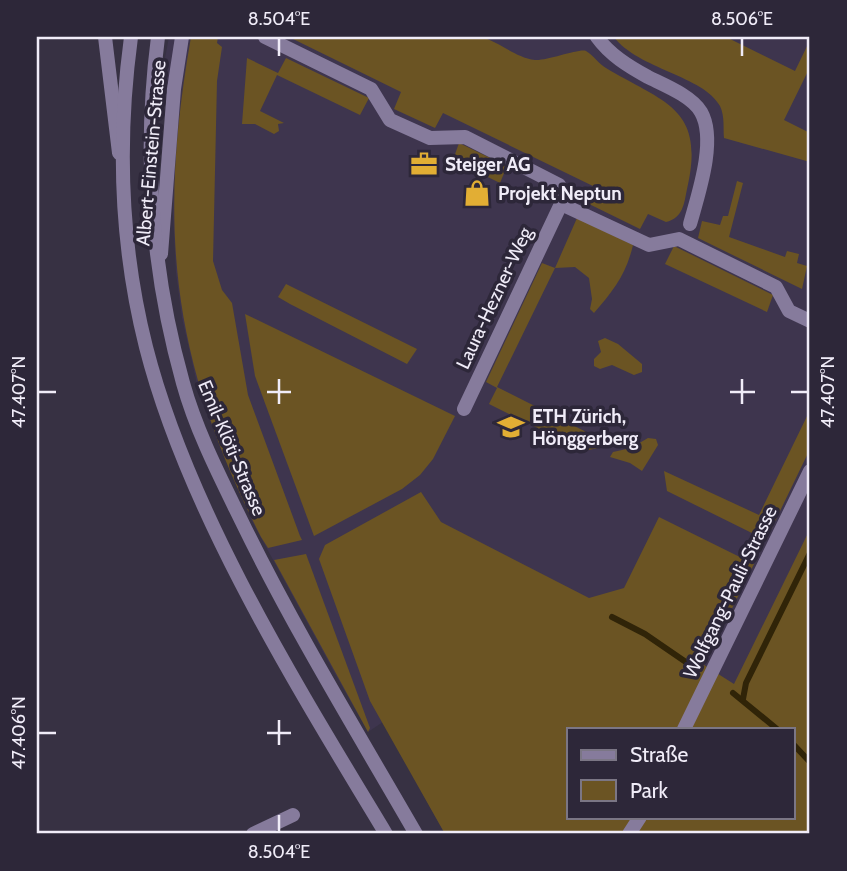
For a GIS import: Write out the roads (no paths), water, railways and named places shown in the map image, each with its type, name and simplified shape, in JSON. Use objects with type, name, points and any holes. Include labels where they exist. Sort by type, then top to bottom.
[{"type":"street","name":"Albert-Einstein-Strasse","points":[[105,37],[120,162]]},
{"type":"street","points":[[131,37],[120,162],[134,292],[146,348],[195,486],[248,594],[387,834]]},
{"type":"street","name":"Emil-Klöti-Strasse","points":[[158,37],[149,140],[152,220],[159,272],[184,385],[212,461],[269,579],[416,834]]},
{"type":"street","name":"Albert-Einstein-Strasse","points":[[159,272],[174,89],[182,37]]},
{"type":"street","points":[[265,37],[371,89],[390,120],[430,138],[465,137],[559,185],[561,204],[649,245],[682,240],[776,288],[789,311],[810,321]]},
{"type":"street","points":[[597,37],[615,56],[680,95],[701,112],[706,131],[704,172],[690,224]]},
{"type":"street","name":"Laura-Hezner-Weg","points":[[464,409],[561,204]]},
{"type":"street","name":"Wolfgang-Pauli-Strasse","points":[[684,728],[810,471]]},
{"type":"street","points":[[253,834],[293,815]]},
{"type":"street","points":[[629,834],[639,818]]},
{"type":"waterway","points":[[743,699],[746,683],[810,553]]},
{"type":"waterway","points":[[612,617],[645,634],[696,669]]},
{"type":"waterway","points":[[733,693],[776,728]]},
{"type":"waterway","points":[[794,745],[810,762]]},
{"type":"place","name":"Steiger AG","points":[[424,164]]},
{"type":"place","name":"Projekt Neptun","points":[[477,193]]},
{"type":"place","name":"ETH Zürich, Hönggerberg","points":[[511,427]]}]
